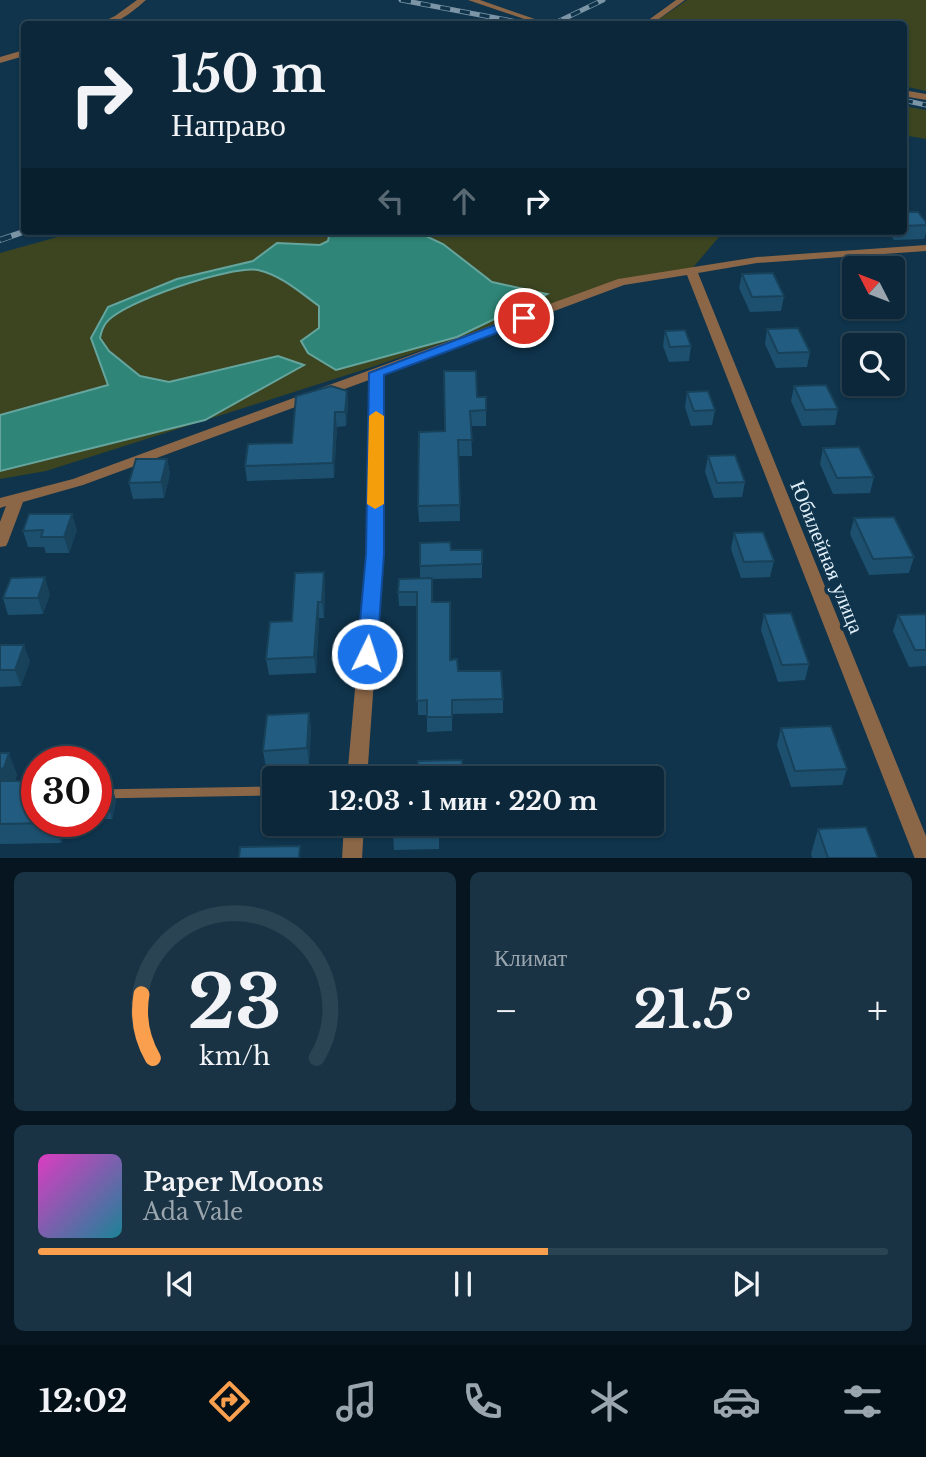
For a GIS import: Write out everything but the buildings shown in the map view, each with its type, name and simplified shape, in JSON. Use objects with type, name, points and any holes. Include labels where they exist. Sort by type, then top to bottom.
[{"type":"street","points":[[110,21],[142,0]]},
{"type":"street","points":[[472,0],[536,21]]},
{"type":"street","points":[[651,21],[681,0]]},
{"type":"street","points":[[0,60],[21,54]]},
{"type":"street","points":[[907,86],[926,89]]},
{"type":"street","points":[[907,94],[926,97]]},
{"type":"street","points":[[0,542],[8,501],[78,482],[622,282],[691,270],[836,252],[926,248]]},
{"type":"street","name":"Юбилейная улица","points":[[691,270],[925,858]]},
{"type":"street","points":[[358,766],[375,554],[376,373]]},
{"type":"street","points":[[352,858],[353,836]]},
{"type":"lane","points":[[112,794],[262,791]]},
{"type":"shaded area","points":[[687,0],[926,0],[926,91],[907,87],[907,21],[656,21]]},
{"type":"shaded area","points":[[907,107],[926,110],[926,139],[907,136]]},
{"type":"shaded area","points":[[65,235],[721,235],[691,270],[622,282],[366,369],[46,471],[0,479],[0,253]]},
{"type":"shaded area","points":[[329,235],[424,235],[443,244],[492,282],[547,294],[457,337],[336,370],[308,353],[301,341],[319,328],[319,306],[290,285],[258,270],[225,273],[202,279],[154,296],[116,314],[106,323],[100,338],[109,351],[140,376],[169,382],[278,356],[304,365],[205,420],[0,471],[0,415],[108,385],[91,338],[108,307],[177,279],[253,261],[277,243],[320,245],[328,241]]},
{"type":"railway","points":[[401,0],[512,21]]},
{"type":"railway","points":[[559,21],[603,0]]},
{"type":"railway","points":[[907,101],[926,105]]},
{"type":"railway","points":[[0,240],[21,233]]},
{"type":"slow traffic","points":[[375,504],[376,416]]},
{"type":"route","points":[[367,654],[375,554],[376,373],[524,318]]}]
